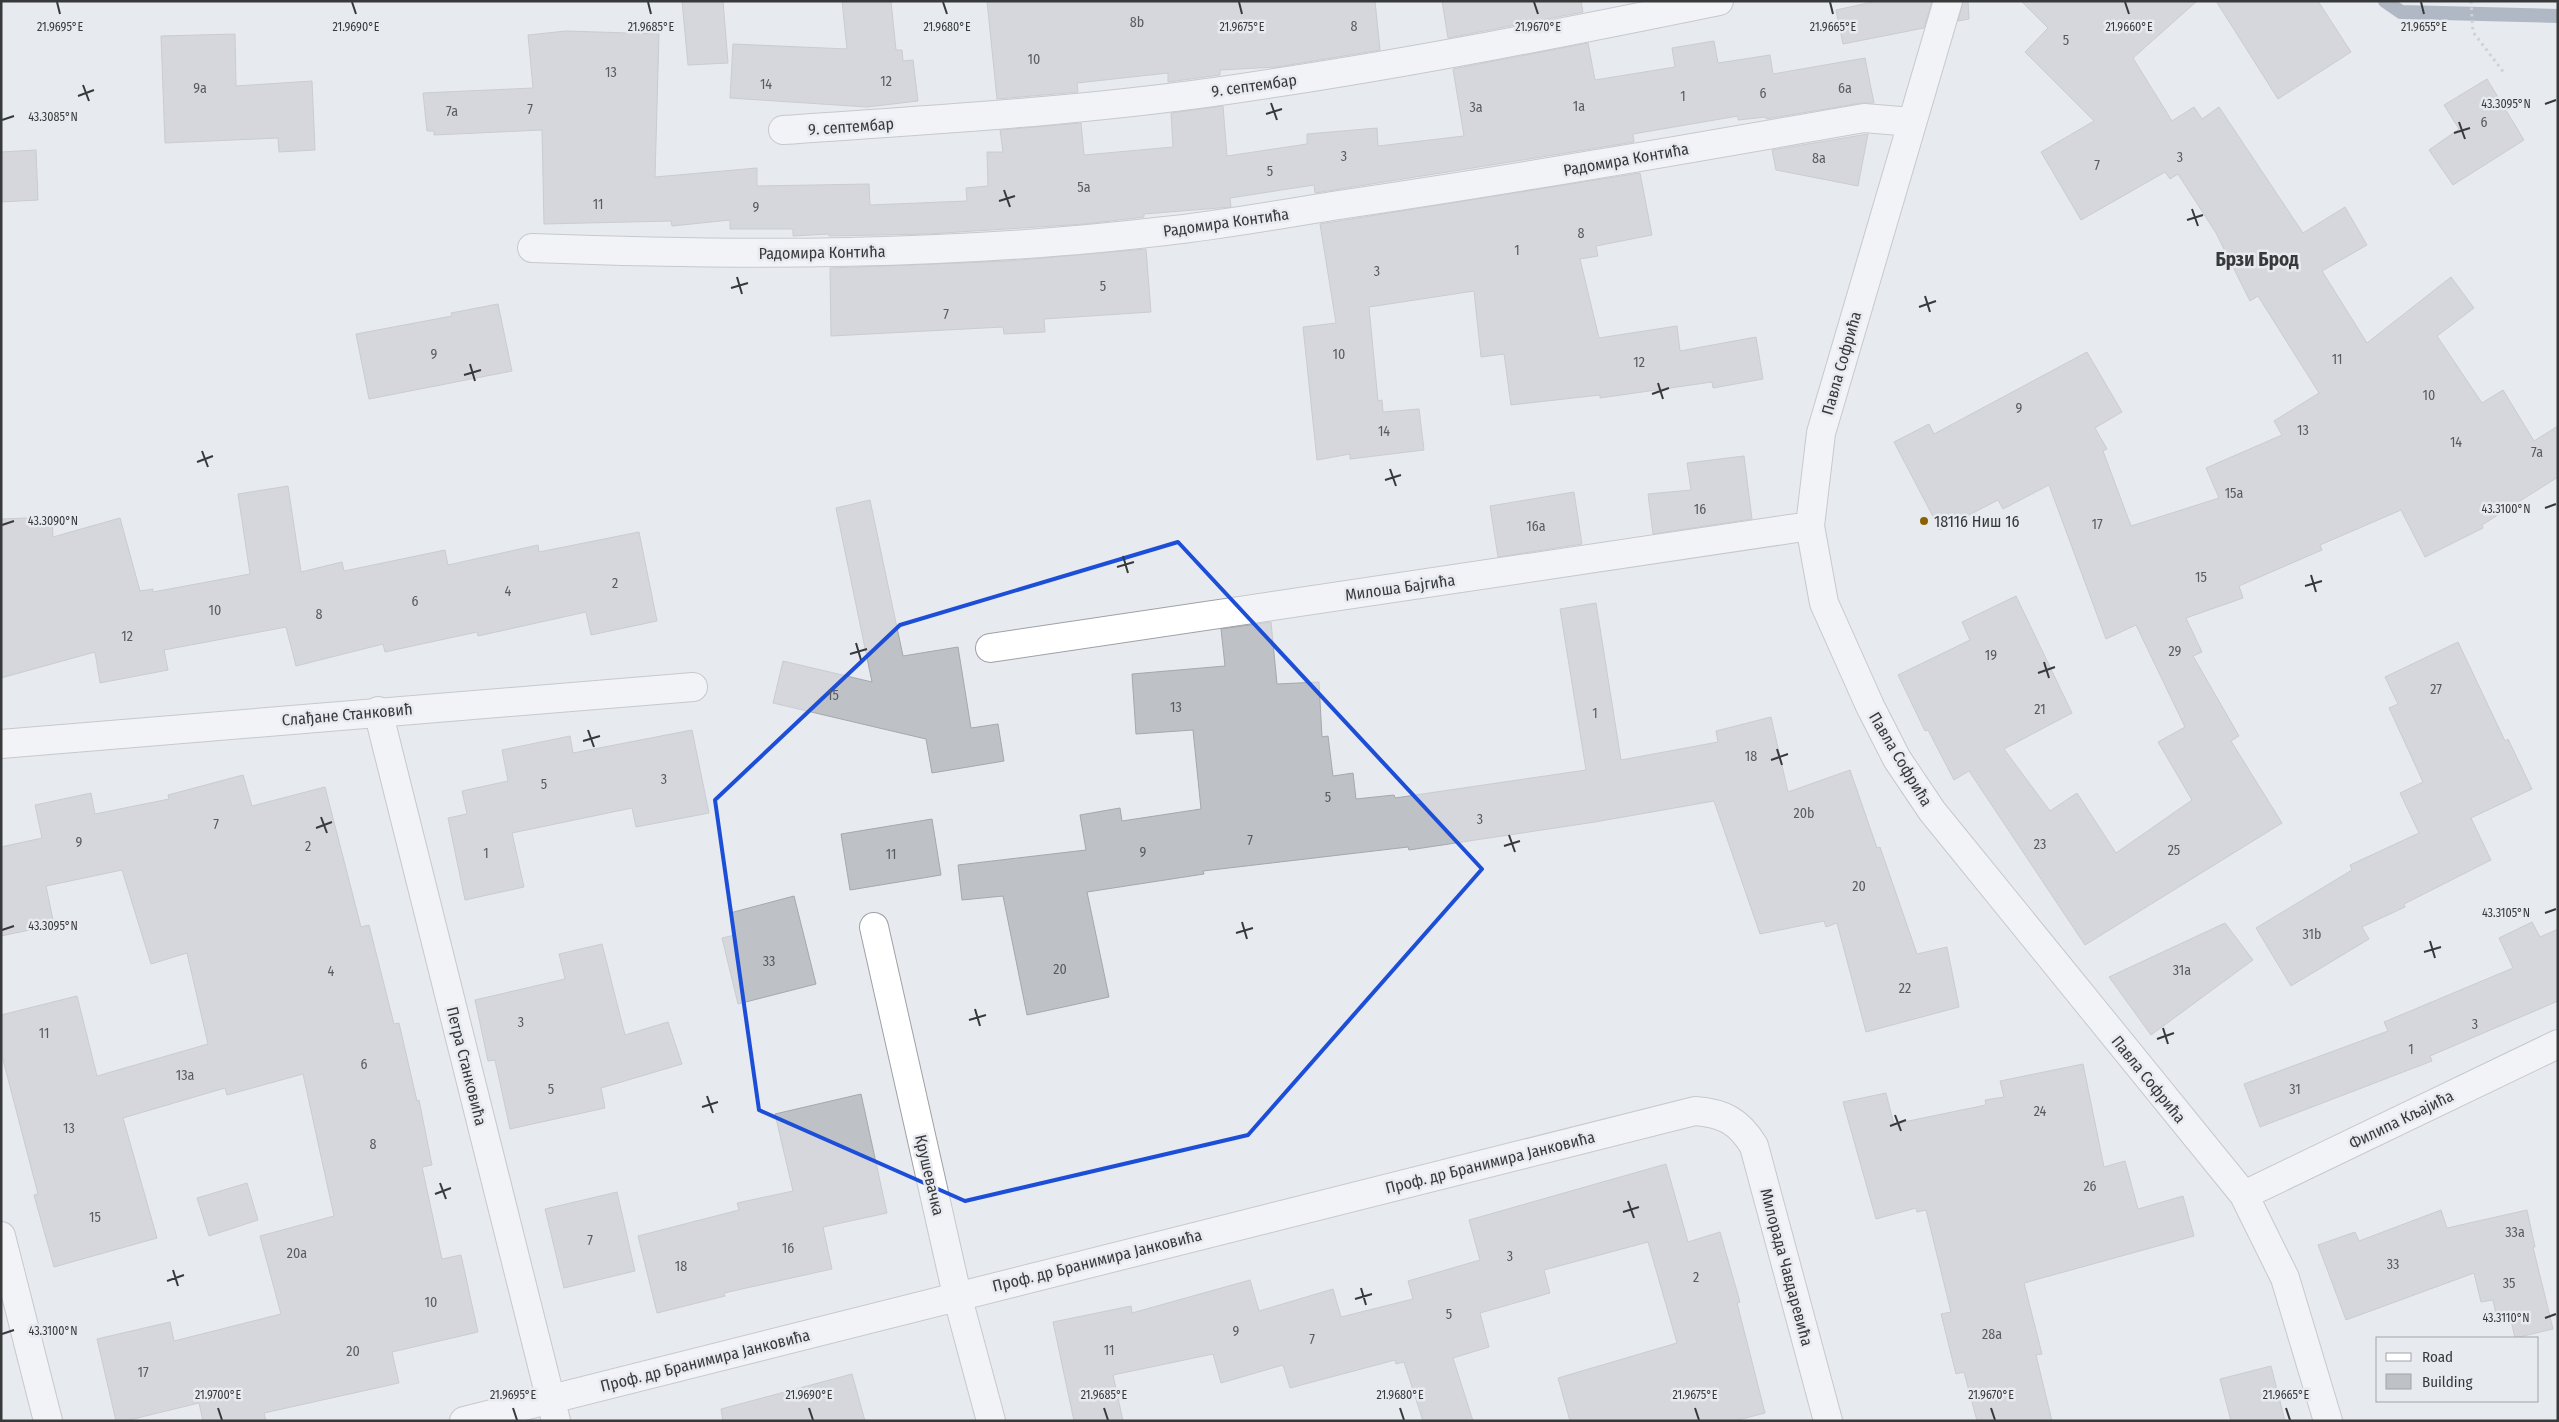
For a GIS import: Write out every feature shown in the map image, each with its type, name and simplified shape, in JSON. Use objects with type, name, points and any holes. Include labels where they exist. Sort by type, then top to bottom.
[{"type":"street","name":"9. септембар","points":[[783,130],[1032,113],[1260,86],[1507,44],[1719,1]]},
{"type":"street","name":"Павла Софрића","points":[[1948,1],[1821,433],[1810,526],[1824,602],[1870,706],[1898,759],[1932,811],[2244,1195],[2285,1278],[2328,1421]]},
{"type":"street","name":"Радомира Контића","points":[[532,248],[652,253],[890,251],[1028,244],[1166,231],[1479,184],[1864,118],[1912,122]]},
{"type":"street","name":"Милоша Бајгића","points":[[990,648],[1810,526]]},
{"type":"street","name":"Слађане Станковић","points":[[1,744],[693,686]]},
{"type":"street","name":"Петра Станковића","points":[[378,711],[553,1410]]},
{"type":"street","name":"Крушевачка","points":[[874,927],[957,1295],[991,1421]]},
{"type":"street","name":"Филипа Кљајића","points":[[2244,1195],[2558,1044]]},
{"type":"street","name":"Проф. др Бранимира Јанковића","points":[[464,1421],[553,1410],[957,1295],[1695,1111],[1716,1113],[1731,1121]]},
{"type":"street","name":"Милорада Чавдаревића","points":[[1731,1121],[1746,1133],[1754,1146],[1828,1421]]},
{"type":"street","points":[[1,1236],[48,1421]]},
{"type":"path","points":[[2471,1],[2473,32],[2505,74]]},
{"type":"highlighted area","points":[[1178,542],[1318,689],[1482,869],[1248,1135],[965,1201],[759,1110],[715,800],[900,625]]},
{"type":"building","points":[[682,1],[723,1],[728,63],[688,65]]},
{"type":"building","points":[[842,1],[891,1],[896,50],[902,50],[903,61],[913,60],[918,101],[867,107],[730,98],[733,44],[847,49]]},
{"type":"building","points":[[987,1],[1375,1],[1380,50],[1277,67],[1220,70],[1220,75],[1168,82],[1168,73],[1077,83],[1078,92],[997,99]]},
{"type":"building","points":[[1442,1],[1581,1],[1583,12],[1448,38]]},
{"type":"building","points":[[1877,1],[1932,1],[1924,28],[1843,44],[1836,10]]},
{"type":"building","points":[[1963,1],[1968,1],[1969,19],[1958,21]]},
{"type":"building","points":[[2021,1],[2197,1],[2133,58],[2172,121],[2194,107],[2202,119],[2219,107],[2303,233],[2345,207],[2367,245],[2322,271],[2367,343],[2451,277],[2474,308],[2437,336],[2482,403],[2503,390],[2534,441],[2558,426],[2558,477],[2482,525],[2483,528],[2425,557],[2401,510],[2320,545],[2322,550],[2239,586],[2243,598],[2186,618],[2202,652],[2193,656],[2239,736],[2231,741],[2282,823],[2085,945],[1969,771],[1954,780],[1928,730],[1925,731],[1898,675],[1970,640],[1962,622],[2016,596],[2072,713],[2004,749],[2050,811],[2077,793],[2116,853],[2192,800],[2158,742],[2185,727],[2136,625],[2106,639],[2049,485],[2003,509],[1998,500],[1940,530],[1894,442],[1929,424],[1934,434],[2087,352],[2122,412],[2095,428],[2107,449],[2103,451],[2131,526],[2219,498],[2206,468],[2282,435],[2274,421],[2319,393],[2258,296],[2250,301],[2216,233],[2178,174],[2170,179],[2165,172],[2081,220],[2041,152],[2094,121],[2025,52],[2048,28]]},
{"type":"building","points":[[2216,1],[2318,1],[2351,52],[2278,99]]},
{"type":"building","points":[[566,31],[659,34],[655,177],[757,168],[757,186],[869,184],[870,205],[967,201],[966,188],[988,186],[987,152],[1003,152],[1000,130],[1081,123],[1084,155],[1173,147],[1171,113],[1223,106],[1227,156],[1307,144],[1307,134],[1377,128],[1378,146],[1464,136],[1453,69],[1588,43],[1595,80],[1675,67],[1672,48],[1714,41],[1718,63],[1770,55],[1773,74],[1865,58],[1874,103],[1861,103],[1766,119],[1766,117],[1738,120],[1738,116],[1633,134],[1634,142],[1315,193],[1314,185],[1230,198],[1231,207],[1144,214],[1144,217],[1085,224],[927,234],[793,236],[793,229],[730,229],[730,220],[672,226],[671,221],[544,224],[542,130],[434,135],[434,131],[427,131],[423,93],[533,88],[528,35]]},
{"type":"building","points":[[235,34],[236,86],[312,81],[315,150],[279,152],[278,138],[165,143],[161,36]]},
{"type":"building","points":[[2487,79],[2524,140],[2453,185],[2429,150],[2459,129],[2444,105]]},
{"type":"building","points":[[1868,134],[1858,186],[1776,170],[1772,150]]},
{"type":"building","points":[[36,150],[38,200],[1,202],[1,152]]},
{"type":"building","points":[[1640,173],[1652,235],[1596,246],[1598,256],[1580,259],[1599,338],[1677,326],[1680,351],[1756,337],[1763,379],[1713,388],[1712,382],[1600,398],[1600,395],[1511,405],[1504,354],[1481,357],[1474,291],[1369,307],[1378,401],[1382,400],[1383,412],[1419,409],[1424,450],[1350,459],[1350,454],[1317,460],[1303,327],[1336,323],[1320,224]]},
{"type":"building","points":[[1146,249],[1151,312],[1044,319],[1045,332],[1004,334],[1003,327],[831,336],[830,268],[1008,261]]},
{"type":"building","points":[[498,304],[512,371],[369,399],[356,334],[452,316],[451,313]]},
{"type":"building","points":[[1744,456],[1752,519],[1653,534],[1648,494],[1691,490],[1687,463]]},
{"type":"building","points":[[288,486],[301,572],[342,562],[344,571],[445,550],[448,565],[538,545],[539,552],[639,532],[657,621],[591,635],[586,612],[478,636],[477,632],[385,652],[383,644],[296,666],[286,627],[164,650],[168,670],[100,683],[95,652],[1,678],[1,519],[52,517],[53,537],[120,518],[140,591],[153,589],[153,592],[250,574],[238,494]]},
{"type":"building","points":[[1574,492],[1582,544],[1498,557],[1490,506]]},
{"type":"building","points":[[870,500],[903,656],[958,647],[971,728],[998,724],[1004,761],[932,773],[926,739],[773,703],[783,661],[872,682],[836,508]]},
{"type":"building","points":[[1596,603],[1621,760],[1718,742],[1716,731],[1771,717],[1788,792],[1850,770],[1877,848],[1880,847],[1917,954],[1947,947],[1959,1007],[1866,1032],[1837,923],[1826,927],[1824,921],[1760,934],[1714,801],[1595,822],[1409,850],[1408,847],[1203,871],[1204,874],[1087,892],[1109,997],[1027,1015],[1003,896],[962,900],[958,865],[1086,850],[1080,815],[1120,808],[1122,821],[1201,809],[1193,730],[1136,734],[1132,674],[1225,666],[1221,629],[1271,622],[1277,684],[1319,682],[1322,737],[1328,736],[1333,776],[1353,773],[1356,799],[1394,795],[1395,798],[1586,770],[1560,609]]},
{"type":"building","points":[[2458,642],[2505,741],[2508,739],[2532,789],[2471,818],[2491,860],[2404,904],[2405,907],[2362,927],[2369,939],[2291,986],[2256,928],[2352,870],[2350,865],[2419,833],[2400,793],[2423,782],[2389,708],[2398,704],[2385,677]]},
{"type":"building","points":[[692,730],[709,813],[636,827],[632,808],[512,833],[524,887],[465,900],[448,818],[467,814],[462,791],[508,781],[502,750],[570,736],[573,753]]},
{"type":"building","points":[[243,775],[252,806],[325,787],[361,927],[369,925],[394,1024],[399,1023],[417,1101],[419,1100],[432,1165],[422,1167],[442,1259],[461,1255],[478,1332],[392,1352],[399,1383],[264,1413],[266,1421],[203,1421],[199,1403],[125,1421],[116,1421],[97,1339],[170,1322],[174,1341],[281,1314],[260,1236],[334,1216],[303,1074],[227,1095],[225,1088],[123,1118],[157,1238],[54,1267],[34,1195],[38,1194],[1,1052],[1,1015],[77,996],[97,1076],[208,1044],[187,953],[151,964],[122,870],[46,886],[54,925],[1,936],[1,847],[42,838],[35,805],[91,793],[95,814],[169,799],[168,795]]},
{"type":"building","points":[[932,819],[941,875],[850,890],[841,834]]},
{"type":"building","points":[[794,896],[816,984],[738,1004],[722,938],[735,935],[730,913]]},
{"type":"building","points":[[2532,922],[2540,937],[2558,929],[2558,1001],[2430,1056],[2432,1061],[2260,1127],[2244,1084],[2388,1031],[2384,1022],[2513,968],[2499,938]]},
{"type":"building","points":[[2225,923],[2253,960],[2151,1035],[2109,977]]},
{"type":"building","points":[[602,944],[625,1035],[668,1022],[682,1064],[601,1088],[605,1108],[510,1129],[495,1060],[488,1061],[475,1000],[565,979],[559,954]]},
{"type":"building","points":[[2083,1064],[2104,1167],[2125,1161],[2138,1209],[2183,1196],[2194,1236],[2024,1283],[2042,1354],[2036,1355],[2052,1421],[1977,1421],[1964,1372],[1956,1374],[1941,1314],[1951,1312],[1926,1210],[1917,1212],[1916,1208],[1876,1219],[1843,1102],[1886,1093],[1894,1124],[1986,1105],[1985,1100],[2004,1097],[2000,1081]]},
{"type":"building","points":[[861,1094],[887,1213],[823,1227],[832,1269],[724,1293],[725,1296],[657,1313],[638,1236],[739,1210],[737,1203],[793,1191],[775,1114]]},
{"type":"building","points":[[1666,1164],[1688,1242],[1720,1232],[1740,1302],[1737,1303],[1765,1413],[1734,1421],[1570,1421],[1558,1378],[1677,1343],[1648,1242],[1544,1270],[1550,1293],[1480,1313],[1489,1347],[1453,1358],[1473,1421],[1423,1421],[1404,1362],[1396,1364],[1395,1360],[1290,1388],[1283,1365],[1221,1383],[1213,1354],[1113,1375],[1123,1421],[1074,1421],[1053,1322],[1131,1306],[1132,1313],[1250,1280],[1259,1311],[1333,1289],[1341,1317],[1413,1299],[1408,1281],[1480,1260],[1469,1220]]},
{"type":"building","points":[[247,1183],[258,1220],[209,1236],[197,1198]]},
{"type":"building","points":[[617,1192],[635,1271],[564,1288],[545,1209]]},
{"type":"building","points":[[2441,1210],[2447,1228],[2527,1210],[2535,1247],[2533,1247],[2553,1329],[2515,1337],[2510,1316],[2497,1319],[2493,1300],[2481,1302],[2474,1273],[2346,1320],[2318,1245],[2355,1232],[2359,1241]]},
{"type":"building","points":[[2271,1366],[2285,1421],[2231,1421],[2220,1379]]},
{"type":"building","points":[[852,1374],[865,1421],[723,1421],[721,1409]]},
{"type":"waterway","points":[[2385,1],[2401,12],[2558,16]]},
{"type":"place","name":"18116 Ниш 16","points":[[1924,521]]},
{"type":"district","name":"Брзи Брод","points":[[2257,259]]}]
